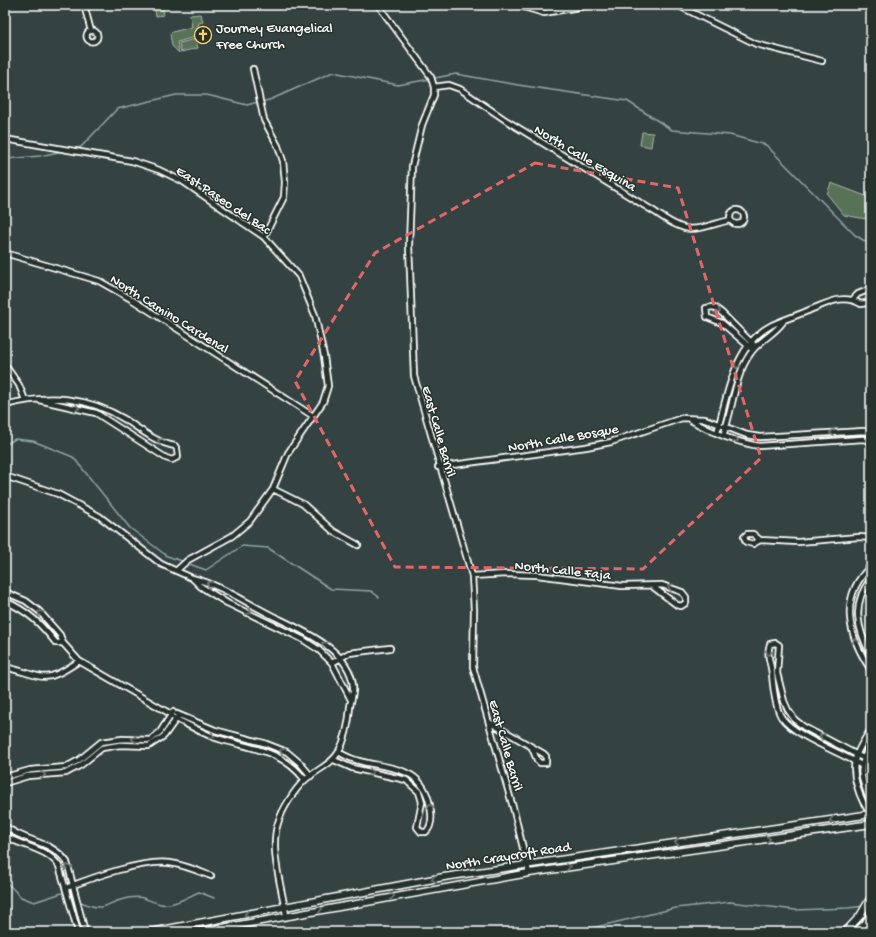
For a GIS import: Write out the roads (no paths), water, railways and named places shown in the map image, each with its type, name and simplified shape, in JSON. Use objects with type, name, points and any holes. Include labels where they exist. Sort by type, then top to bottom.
[{"type":"main road","name":"North Craycroft Road","points":[[151,932],[169,930],[437,878],[782,829],[871,814]]},
{"type":"main road","name":"North Craycroft Road","points":[[200,932],[286,915],[529,873],[871,824]]},
{"type":"main road","points":[[845,932],[860,916],[871,897]]},
{"type":"main road","points":[[856,932],[865,924],[871,914]]},
{"type":"street","points":[[84,5],[91,31]]},
{"type":"street","points":[[378,5],[431,77],[434,87]]},
{"type":"street","points":[[517,5],[544,13],[591,5]]},
{"type":"street","points":[[677,5],[756,44],[822,61]]},
{"type":"street","points":[[254,69],[264,120],[278,146],[283,161],[285,182],[284,197],[264,237]]},
{"type":"street","name":"North Calle Esquina","points":[[434,87],[449,85],[460,89],[507,121],[655,212],[674,226],[690,230],[701,229],[730,220]]},
{"type":"street","name":"East Calle Barril","points":[[434,87],[434,95],[422,125],[412,166],[409,245],[414,376],[438,467],[472,576],[474,610],[473,667],[528,864],[529,873]]},
{"type":"street","name":"East Paseo del Bac","points":[[5,140],[132,161],[159,170],[182,181],[264,237],[299,276],[315,315],[324,356],[328,386],[323,402],[288,453],[274,489],[250,521],[232,536],[188,560],[177,570]]},
{"type":"street","name":"North Camino Cardenal","points":[[5,253],[99,281],[131,299],[313,416]]},
{"type":"street","points":[[853,299],[861,292],[868,290],[871,293]]},
{"type":"street","points":[[717,433],[736,367],[749,344],[758,334],[768,328],[834,300],[845,298],[853,299],[861,304],[871,302]]},
{"type":"street","points":[[749,344],[722,313],[714,307],[706,308],[706,317],[722,323],[755,349]]},
{"type":"street","points":[[723,436],[742,370],[755,349],[763,340],[777,330],[783,322]]},
{"type":"street","points":[[5,365],[19,385],[24,400]]},
{"type":"street","points":[[5,405],[24,400],[39,400],[96,413],[166,458],[172,460],[178,457],[178,449],[175,446],[156,439],[99,406],[63,398],[49,397],[39,400]]},
{"type":"street","points":[[688,418],[723,436],[759,446],[863,439],[871,441]]},
{"type":"street","name":"North Calle Bosque","points":[[438,467],[526,457],[586,447],[624,438],[674,420],[688,418],[705,419],[747,435],[760,437],[864,431],[871,433]]},
{"type":"street","points":[[5,476],[58,494],[99,516],[161,564],[232,594],[305,631],[326,645],[340,658],[349,672],[353,686],[349,722],[339,752],[334,760],[305,780],[284,808],[277,824],[274,841],[286,915]]},
{"type":"street","points":[[274,489],[303,504],[333,531],[358,545]]},
{"type":"street","points":[[760,540],[798,542],[859,537],[871,538]]},
{"type":"street","points":[[871,566],[859,580],[852,597],[850,608],[850,627],[857,647],[871,670]]},
{"type":"street","name":"North Calle Faja","points":[[472,576],[506,574],[537,575],[622,586],[662,585],[678,590],[686,597],[686,603],[681,606],[677,605],[652,586]]},
{"type":"street","points":[[192,578],[200,586],[227,603],[302,639],[319,650],[332,662],[351,700]]},
{"type":"street","points":[[871,579],[862,592],[858,610],[858,625],[871,655]]},
{"type":"street","points":[[5,592],[26,601],[39,611],[60,635],[63,643],[79,661],[171,714],[215,730],[264,743],[286,752],[300,763],[311,776]]},
{"type":"street","points":[[5,601],[22,609],[34,618],[56,643],[63,643]]},
{"type":"street","points":[[850,608],[858,610]]},
{"type":"street","points":[[861,765],[800,733],[782,718],[773,687],[772,671],[768,656],[770,644],[776,643],[779,645],[778,673],[784,701],[795,720],[804,727],[863,758]]},
{"type":"street","points":[[332,662],[349,653],[390,648]]},
{"type":"street","points":[[5,667],[47,678],[59,674],[79,661]]},
{"type":"street","points":[[5,777],[30,770],[66,767],[79,760],[101,742],[122,739],[150,740],[160,732],[171,714]]},
{"type":"street","points":[[178,717],[212,736],[242,744],[282,758],[295,768],[305,780]]},
{"type":"street","points":[[5,783],[28,776],[66,773],[81,765],[102,748],[120,745],[150,746],[164,736],[178,717]]},
{"type":"street","points":[[489,722],[532,748]]},
{"type":"street","points":[[871,729],[856,755],[855,761],[857,787],[865,806],[871,814]]},
{"type":"street","points":[[242,744],[246,738]]},
{"type":"street","points":[[871,744],[863,758],[861,765],[863,783],[871,804]]},
{"type":"street","points":[[334,760],[352,768],[406,780],[419,792],[422,802],[417,827],[420,832],[426,832],[430,828],[431,822],[429,800],[416,778],[406,771],[360,762],[348,758],[339,752]]},
{"type":"street","points":[[5,826],[16,834],[52,847],[61,855],[66,862],[85,932]]},
{"type":"street","points":[[5,836],[48,854],[56,860],[66,888],[78,932]]},
{"type":"street","points":[[66,888],[143,863],[169,862],[212,876]]},
{"type":"waterway","points":[[262,102],[333,72],[398,85],[456,74],[627,101],[672,130],[730,135],[766,145],[855,235],[871,245]]},
{"type":"waterway","points":[[73,149],[81,147],[117,109],[176,95],[207,95],[247,105],[258,102]]},
{"type":"waterway","points":[[5,161],[6,159],[40,156],[63,151]]},
{"type":"waterway","points":[[5,445],[15,439],[33,441],[73,457],[130,528],[167,556],[182,561]]},
{"type":"waterway","points":[[189,564],[206,570],[242,546],[268,548],[331,589],[371,591],[379,597]]},
{"type":"waterway","points":[[5,881],[21,897],[34,902],[62,893],[66,895]]},
{"type":"waterway","points":[[79,901],[88,905],[100,907],[134,897],[165,905],[180,901],[199,892],[214,898]]},
{"type":"waterway","points":[[575,932],[676,908],[730,902],[795,910],[864,906]]},
{"type":"place","name":"Journey Evangelical Free Church","points":[[203,35]]}]
